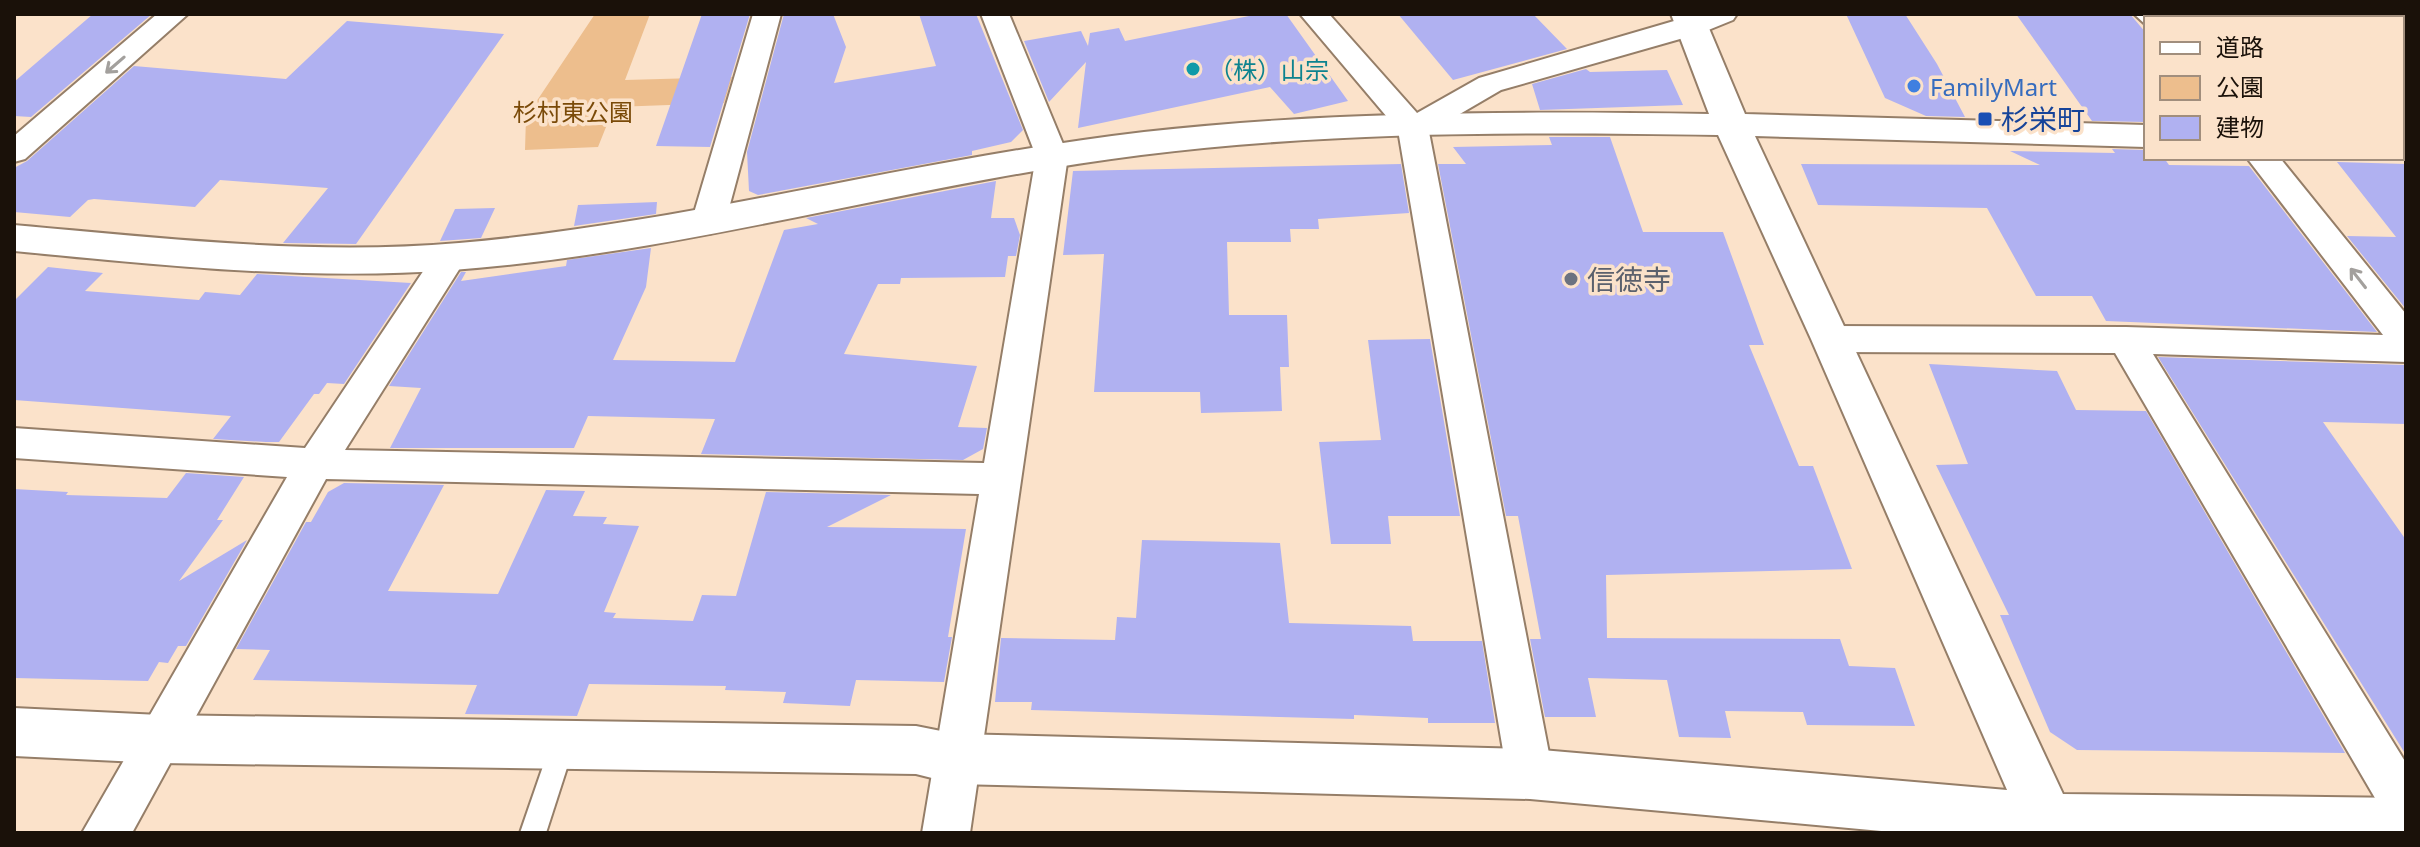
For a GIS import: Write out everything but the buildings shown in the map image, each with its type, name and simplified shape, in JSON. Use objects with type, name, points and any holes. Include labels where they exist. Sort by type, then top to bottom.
[{"type":"street","points":[[14,152],[174,14]]},
{"type":"street","points":[[708,223],[767,14]]},
{"type":"street","points":[[946,833],[1052,156],[995,14]]},
{"type":"street","points":[[1314,14],[1413,128],[1530,774]]},
{"type":"street","points":[[1413,128],[1490,84],[1700,18],[1731,124],[1832,339],[2050,826]]},
{"type":"street","points":[[14,238],[273,260],[450,257],[708,223],[1052,156],[1175,141],[1413,128],[1731,124],[2144,136]]},
{"type":"street","points":[[2265,160],[2406,339]]},
{"type":"street","points":[[106,833],[315,464],[450,257]]},
{"type":"street","points":[[1832,339],[2126,340],[2406,349]]},
{"type":"street","points":[[2126,340],[2406,806]]},
{"type":"street","points":[[14,443],[315,464],[1000,479]]},
{"type":"street","points":[[14,732],[160,739],[916,750],[956,759],[1530,774],[2050,826],[2406,824]]},
{"type":"lane","points":[[533,833],[563,744]]},
{"type":"green space","name":"杉村東公園","points":[[595,14],[650,14],[625,80],[732,77],[724,103],[614,107],[598,147],[525,150],[526,117]]},
{"type":"place","name":"（株）山宗","points":[[1193,69]]},
{"type":"place","name":"FamilyMart","points":[[1914,86]]},
{"type":"place","name":"杉栄町","points":[[1985,119]]},
{"type":"place","name":"信徳寺","points":[[1571,279]]}]
